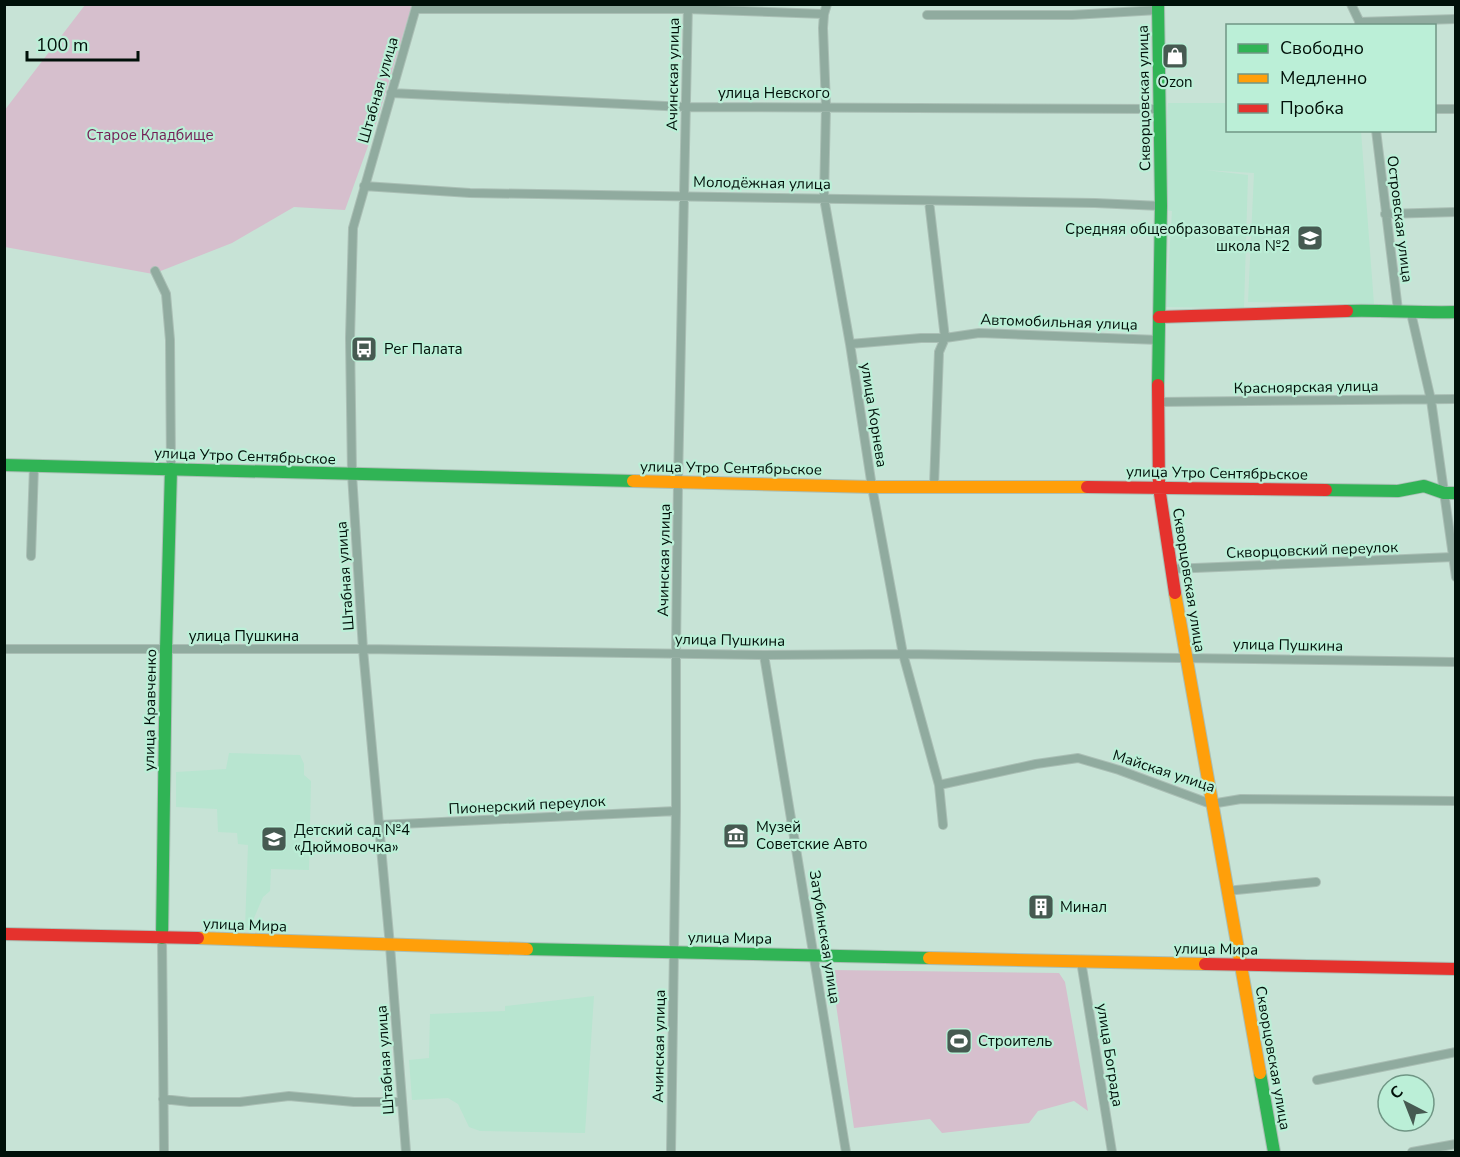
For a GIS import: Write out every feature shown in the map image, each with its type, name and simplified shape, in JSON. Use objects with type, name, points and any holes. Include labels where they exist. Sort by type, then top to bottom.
[{"type":"street","name":"улица Корнева","points":[[827,4],[824,14],[826,106],[824,198],[872,486],[903,654],[939,785],[943,825]]},
{"type":"street","points":[[1352,4],[1360,24],[1455,19]]},
{"type":"street","points":[[417,7],[688,7],[824,14]]},
{"type":"street","name":"Штабная улица","points":[[406,1152],[363,649],[352,474],[350,338],[353,228],[417,7]]},
{"type":"street","name":"Ачинская улица","points":[[671,1152],[678,483],[688,7]]},
{"type":"street","points":[[927,15],[1072,15],[1158,7]]},
{"type":"street","name":"Скворцовская улица","points":[[1158,7],[1161,207],[1159,487],[1185,657],[1274,1152]]},
{"type":"street","name":"улица Невского","points":[[391,93],[686,107],[1158,109]]},
{"type":"street","points":[[1436,109],[1455,109]]},
{"type":"street","name":"Островская улица","points":[[1376,132],[1398,310]]},
{"type":"street","name":"Молодёжная улица","points":[[364,186],[470,193],[1095,203],[1161,207]]},
{"type":"street","points":[[929,201],[945,338],[939,352],[934,486]]},
{"type":"street","points":[[1385,214],[1455,212]]},
{"type":"street","name":"улица Кравченко","points":[[155,271],[166,294],[170,340],[171,468],[162,938],[164,1152]]},
{"type":"street","name":"Автомобильная улица","points":[[1159,316],[1398,310],[1411,313],[1455,312]]},
{"type":"street","points":[[1411,313],[1450,493],[1455,577]]},
{"type":"street","name":"Автомобильная улица","points":[[850,344],[945,338],[979,333],[1159,340]]},
{"type":"street","name":"Красноярская улица","points":[[1158,402],[1455,399]]},
{"type":"street","name":"улица Утро Сентябрьское","points":[[4,465],[872,486],[1398,491],[1425,486],[1450,493]]},
{"type":"street","points":[[31,556],[34,466]]},
{"type":"street","name":"Скворцовский переулок","points":[[1172,569],[1453,557]]},
{"type":"street","name":"улица Пушкина","points":[[4,649],[363,649],[1455,662]]},
{"type":"street","name":"Затубинская улица","points":[[764,655],[846,1152]]},
{"type":"street","name":"Майская улица","points":[[939,785],[1026,766],[1078,758],[1119,770],[1211,804],[1241,799],[1455,801]]},
{"type":"street","name":"Пионерский переулок","points":[[379,825],[676,811]]},
{"type":"street","points":[[1226,891],[1317,882]]},
{"type":"street","name":"улица Мира","points":[[4,934],[273,940],[390,946],[1455,969]]},
{"type":"street","name":"улица Бограда","points":[[1081,961],[1112,1152]]},
{"type":"street","points":[[1317,1080],[1455,1052]]},
{"type":"street","points":[[163,1099],[190,1102],[240,1102],[288,1096],[354,1102],[402,1102]]},
{"type":"street","points":[[1412,1152],[1455,1144]]},
{"type":"shaded area","name":"Средняя общеобразовательная школа №2","points":[[1168,103],[1226,103],[1226,132],[1361,132],[1374,304],[1248,302],[1254,173],[1205,170],[1248,175],[1244,308],[1166,307],[1172,211],[1165,210],[1164,157]]},
{"type":"shaded area","name":"Детский сад №4 «Дюймовочка»","points":[[229,753],[300,755],[304,764],[304,775],[311,781],[309,870],[271,869],[270,891],[263,897],[254,918],[253,928],[245,928],[248,845],[238,844],[237,833],[218,832],[217,809],[176,807],[176,772],[226,769]]},
{"type":"shaded area","points":[[594,996],[585,1133],[480,1131],[469,1127],[458,1104],[448,1098],[412,1100],[409,1060],[429,1058],[430,1014],[505,1011],[505,1006]]},
{"type":"green space","name":"Старое Кладбище","points":[[85,5],[412,5],[377,121],[345,210],[294,207],[232,243],[153,274],[5,247],[4,111]]},
{"type":"green space","name":"Строитель","points":[[831,970],[1059,973],[1065,982],[1088,1111],[1074,1101],[1038,1111],[1029,1123],[942,1133],[930,1119],[854,1128]]},
{"type":"traffic: fast","points":[[1158,4],[1161,206],[1158,385]]},
{"type":"traffic: fast","points":[[1347,311],[1456,312]]},
{"type":"traffic: fast","points":[[4,465],[633,481]]},
{"type":"traffic: fast","points":[[162,938],[171,469]]},
{"type":"traffic: fast","points":[[1326,490],[1398,491],[1424,486],[1444,493],[1456,493]]},
{"type":"traffic: fast","points":[[527,949],[929,958]]},
{"type":"traffic: fast","points":[[1260,1073],[1274,1152]]},
{"type":"traffic: slow","points":[[633,481],[872,487],[1087,487]]},
{"type":"traffic: slow","points":[[1175,593],[1260,1073]]},
{"type":"traffic: slow","points":[[198,938],[527,949]]},
{"type":"traffic: slow","points":[[929,958],[1205,964]]},
{"type":"traffic: jam","points":[[1159,317],[1347,311]]},
{"type":"traffic: jam","points":[[1158,385],[1159,487],[1175,593]]},
{"type":"traffic: jam","points":[[1087,487],[1326,490]]},
{"type":"traffic: jam","points":[[4,934],[198,938]]},
{"type":"traffic: jam","points":[[1205,964],[1456,969]]},
{"type":"place","name":"Ozon","points":[[1175,56]]},
{"type":"place","name":"Средняя общеобразовательная школа №2","points":[[1310,238]]},
{"type":"place","name":"Рег Палата","points":[[364,349]]},
{"type":"place","name":"Музей Советские Авто","points":[[736,836]]},
{"type":"place","name":"Детский сад №4 «Дюймовочка»","points":[[274,839]]},
{"type":"place","name":"Минал","points":[[1041,907]]},
{"type":"place","name":"Строитель","points":[[959,1041]]}]
